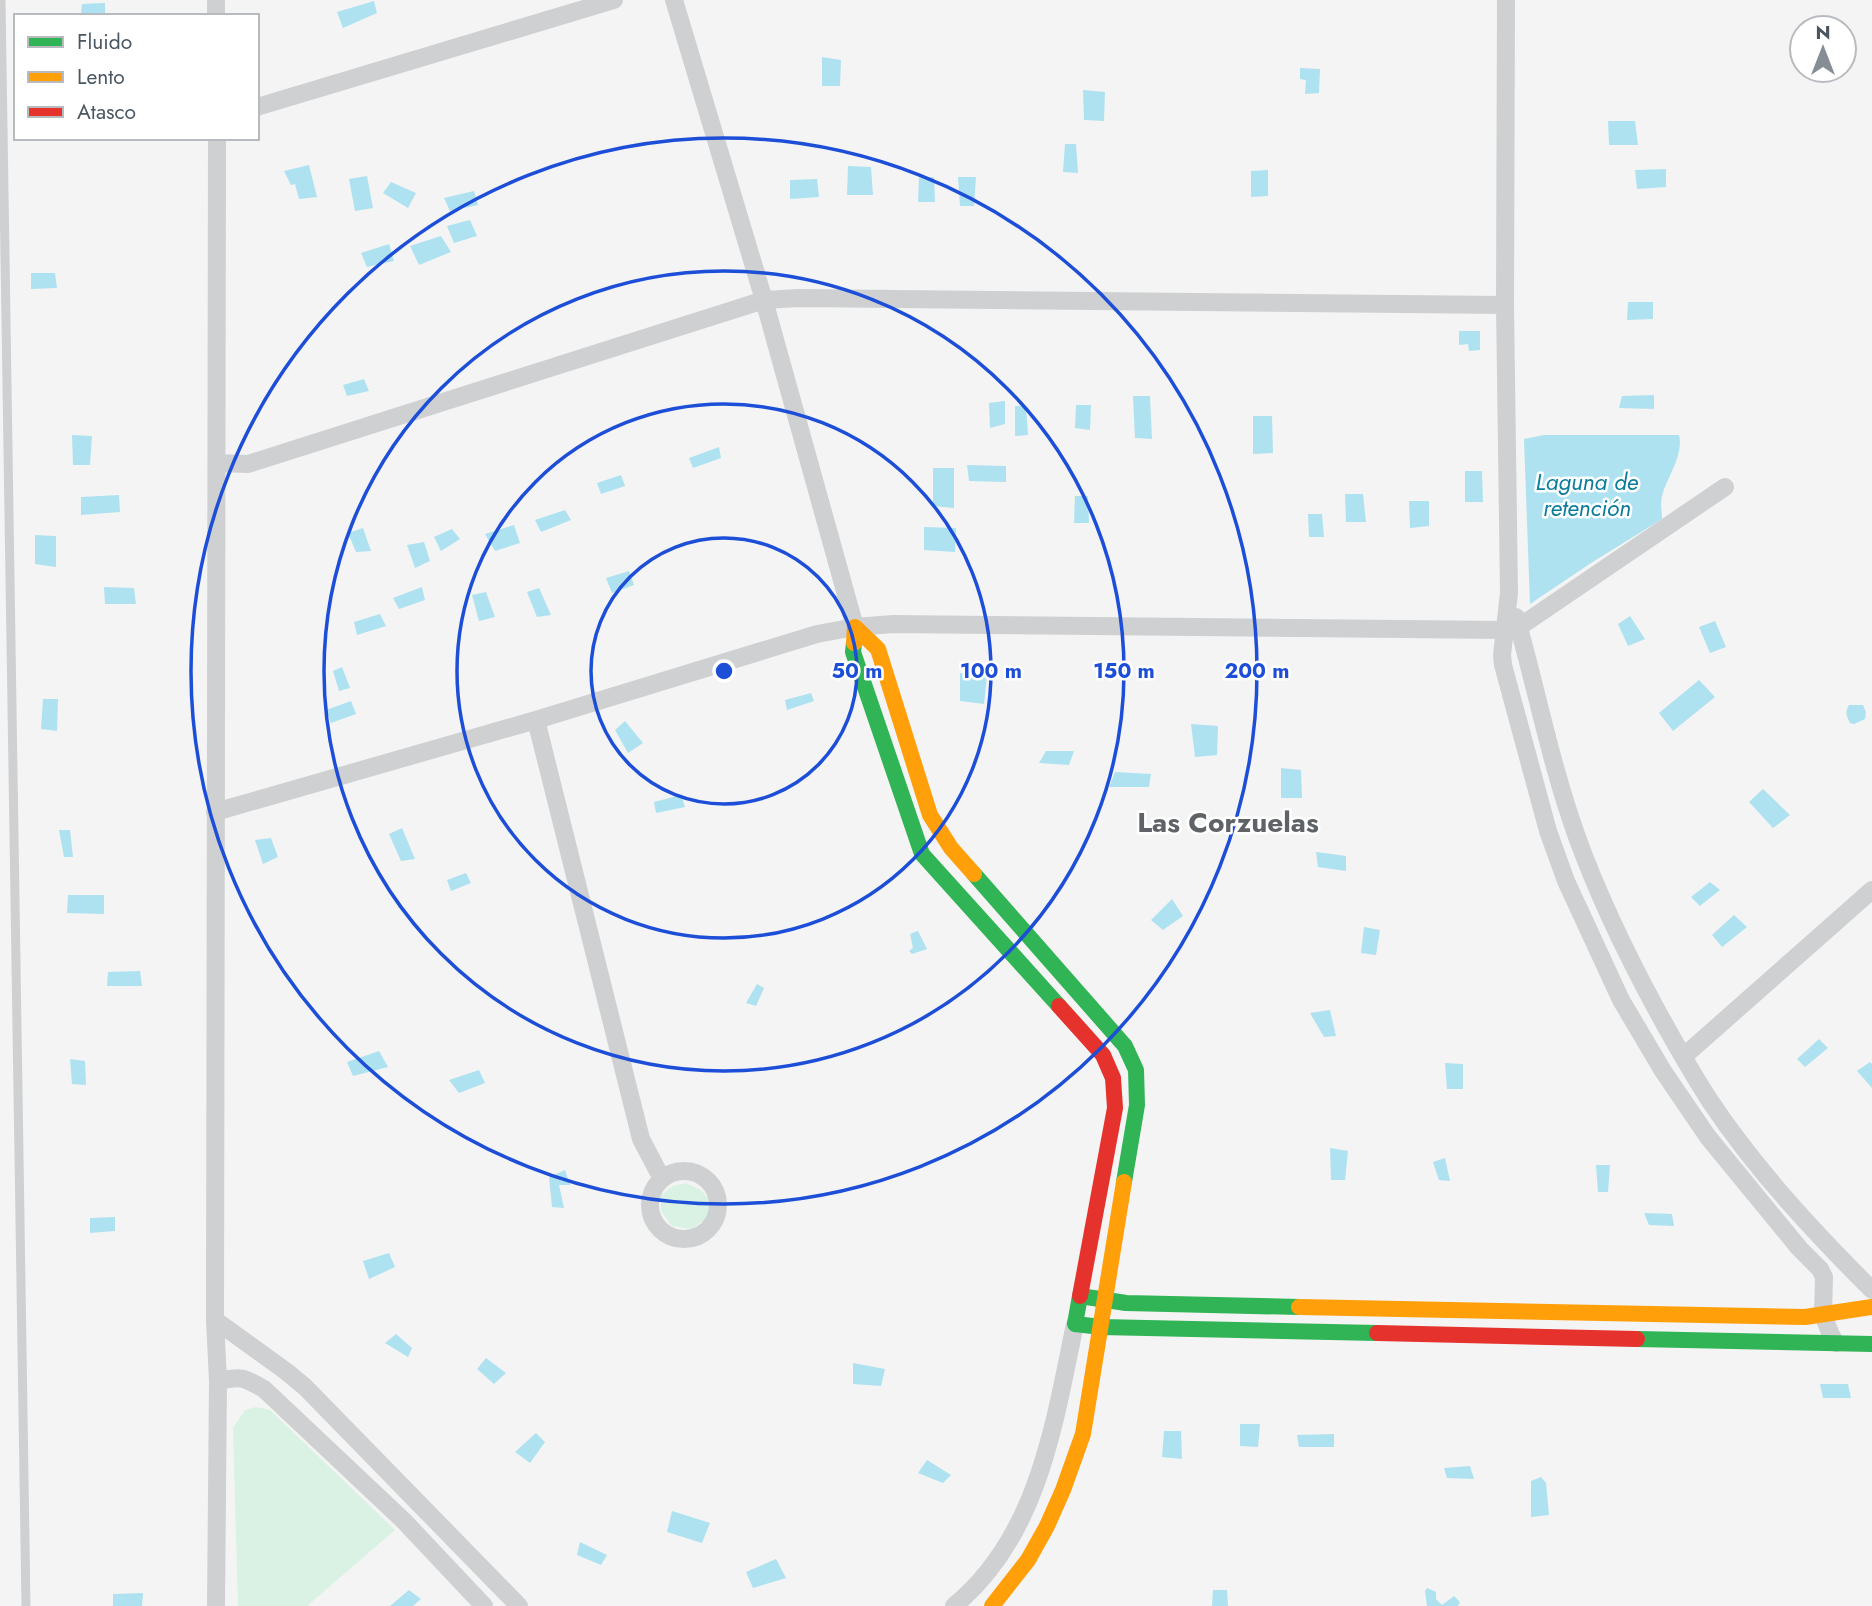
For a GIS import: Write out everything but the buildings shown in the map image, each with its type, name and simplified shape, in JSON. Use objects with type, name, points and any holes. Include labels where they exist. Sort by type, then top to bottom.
[{"type":"street","points":[[259,106],[614,0]]},
{"type":"street","points":[[674,0],[764,300],[855,627],[853,652],[922,854],[1104,1055],[1113,1078],[1115,1108],[1052,1433],[1024,1515],[995,1563],[974,1590],[954,1606]]},
{"type":"street","points":[[1506,0],[1505,305],[1509,593],[1513,628],[1577,837],[1600,897],[1633,965],[1711,1103],[1790,1202],[1872,1290]]},
{"type":"street","points":[[216,1606],[217,140]]},
{"type":"street","points":[[217,463],[248,464],[764,300],[799,298],[1505,305]]},
{"type":"street","points":[[215,812],[536,720],[817,634],[855,627],[893,624],[1513,628],[1725,487]]},
{"type":"street","points":[[855,627],[878,649],[930,815],[951,848],[1125,1046],[1136,1070],[1137,1105],[1083,1434],[1066,1487],[1048,1526],[1026,1563],[992,1606]]},
{"type":"street","points":[[1513,628],[1503,665],[1548,831],[1593,943],[1620,1000],[1708,1137],[1790,1238],[1820,1269],[1824,1277],[1823,1315],[1836,1343]]},
{"type":"street","points":[[536,720],[640,1139],[662,1179]]},
{"type":"street","points":[[1683,1057],[1872,890]]},
{"type":"street","points":[[1080,1296],[1140,1303],[1791,1317],[1872,1307]]},
{"type":"street","points":[[215,1320],[304,1387],[519,1606]]},
{"type":"street","points":[[1075,1324],[1872,1344]]},
{"type":"street","points":[[218,1381],[236,1377],[247,1378],[264,1389],[404,1521],[484,1606]]},
{"type":"lane","points":[[1,0],[26,1606]]},
{"type":"green space","points":[[686,1183],[701,1190],[711,1202],[708,1217],[692,1229],[672,1226],[661,1211],[661,1195],[673,1186]]},
{"type":"green space","points":[[256,1407],[270,1410],[395,1530],[307,1606],[238,1606],[233,1428],[245,1410]]},
{"type":"water","points":[[374,1],[377,13],[343,28],[337,12]]},
{"type":"water","points":[[105,3],[105,14],[81,14],[82,4]]},
{"type":"water","points":[[822,57],[841,60],[840,86],[822,86]]},
{"type":"water","points":[[1300,68],[1320,69],[1319,93],[1305,94],[1306,80],[1300,79]]},
{"type":"water","points":[[1083,90],[1105,92],[1104,121],[1084,120]]},
{"type":"water","points":[[1608,121],[1635,121],[1638,145],[1609,145]]},
{"type":"water","points":[[1065,144],[1076,144],[1078,173],[1063,172]]},
{"type":"water","points":[[309,165],[317,197],[299,199],[295,184],[291,185],[284,171]]},
{"type":"water","points":[[848,166],[871,167],[873,195],[847,195]]},
{"type":"water","points":[[1666,169],[1666,187],[1637,189],[1635,170]]},
{"type":"water","points":[[1268,170],[1268,196],[1251,197],[1251,171]]},
{"type":"water","points":[[367,176],[373,208],[355,211],[349,179]]},
{"type":"water","points":[[919,177],[934,177],[935,202],[918,202]]},
{"type":"water","points":[[958,177],[976,177],[974,206],[960,206]]},
{"type":"water","points":[[817,179],[819,197],[790,199],[790,180]]},
{"type":"water","points":[[391,182],[416,193],[408,208],[383,193]]},
{"type":"water","points":[[474,191],[478,205],[450,211],[444,198]]},
{"type":"water","points":[[470,220],[477,236],[454,243],[447,226]]},
{"type":"water","points":[[441,236],[451,252],[419,265],[410,246]]},
{"type":"water","points":[[389,244],[394,261],[367,267],[361,253]]},
{"type":"water","points":[[31,273],[55,273],[57,288],[31,289]]},
{"type":"water","points":[[1628,302],[1653,302],[1653,319],[1627,320]]},
{"type":"water","points":[[1459,331],[1480,331],[1480,350],[1469,351],[1468,344],[1459,345]]},
{"type":"water","points":[[364,379],[369,391],[347,396],[343,385]]},
{"type":"water","points":[[1654,395],[1654,409],[1619,408],[1622,396]]},
{"type":"water","points":[[1133,396],[1150,396],[1152,439],[1135,438]]},
{"type":"water","points":[[1005,401],[1005,424],[990,428],[989,403]]},
{"type":"water","points":[[1076,405],[1091,405],[1090,430],[1075,428]]},
{"type":"water","points":[[1015,406],[1026,406],[1028,435],[1015,436]]},
{"type":"water","points":[[1253,416],[1272,416],[1273,453],[1253,454]]},
{"type":"water","points":[[72,435],[92,436],[90,465],[73,465]]},
{"type":"water","name":"Laguna de retención","points":[[1544,435],[1679,435],[1680,443],[1662,496],[1662,519],[1530,604],[1524,439]]},
{"type":"water","points":[[719,447],[721,458],[693,468],[689,458]]},
{"type":"water","points":[[967,465],[1006,466],[1006,482],[969,481]]},
{"type":"water","points":[[933,468],[954,468],[954,508],[933,506]]},
{"type":"water","points":[[1465,471],[1482,471],[1483,502],[1465,502]]},
{"type":"water","points":[[621,475],[625,486],[601,494],[597,483]]},
{"type":"water","points":[[1345,494],[1363,494],[1366,522],[1346,522]]},
{"type":"water","points":[[119,495],[120,512],[81,515],[81,497]]},
{"type":"water","points":[[1075,496],[1088,496],[1089,523],[1074,523]]},
{"type":"water","points":[[1409,501],[1429,501],[1429,526],[1410,528]]},
{"type":"water","points":[[565,510],[571,520],[541,532],[535,520]]},
{"type":"water","points":[[1308,514],[1322,514],[1324,537],[1309,537]]},
{"type":"water","points":[[514,525],[520,543],[495,551],[485,534]]},
{"type":"water","points":[[924,527],[956,528],[955,552],[924,550]]},
{"type":"water","points":[[363,528],[371,551],[356,552],[348,533]]},
{"type":"water","points":[[452,529],[460,539],[441,551],[434,537]]},
{"type":"water","points":[[35,535],[56,536],[56,567],[35,564]]},
{"type":"water","points":[[424,542],[430,561],[415,568],[407,545]]},
{"type":"water","points":[[629,571],[634,585],[612,593],[606,578]]},
{"type":"water","points":[[104,587],[134,588],[136,604],[105,604]]},
{"type":"water","points":[[422,587],[425,600],[399,609],[393,598]]},
{"type":"water","points":[[539,588],[551,615],[537,617],[527,592]]},
{"type":"water","points":[[486,592],[495,617],[479,621],[472,595]]},
{"type":"water","points":[[380,614],[386,626],[357,635],[354,622]]},
{"type":"water","points":[[1630,616],[1645,639],[1628,646],[1618,624]]},
{"type":"water","points":[[1715,621],[1726,647],[1710,653],[1699,627]]},
{"type":"water","points":[[342,667],[350,688],[339,691],[333,671]]},
{"type":"water","points":[[960,673],[987,677],[984,704],[960,701]]},
{"type":"water","points":[[1699,680],[1715,697],[1673,731],[1659,713]]},
{"type":"water","points":[[811,693],[814,701],[787,710],[785,700]]},
{"type":"water","points":[[43,699],[58,699],[57,731],[41,729]]},
{"type":"water","points":[[351,701],[356,714],[331,723],[326,710]]},
{"type":"water","points":[[1849,705],[1863,705],[1865,719],[1850,723],[1846,714]]},
{"type":"water","points":[[625,721],[643,743],[628,753],[615,730]]},
{"type":"water","points":[[1191,724],[1218,726],[1217,755],[1195,757]]},
{"type":"water","points":[[1046,751],[1074,751],[1069,765],[1039,763]]},
{"type":"water","points":[[1281,768],[1301,770],[1302,798],[1281,798]]},
{"type":"water","points":[[1115,772],[1151,774],[1149,787],[1109,787]]},
{"type":"water","points":[[1763,789],[1790,815],[1773,828],[1749,802]]},
{"type":"water","points":[[681,795],[685,807],[656,813],[654,802]]},
{"type":"water","points":[[402,828],[415,859],[401,861],[389,834]]},
{"type":"water","points":[[59,830],[70,830],[73,857],[64,857]]},
{"type":"water","points":[[271,838],[278,857],[263,864],[255,840]]},
{"type":"water","points":[[1316,852],[1346,856],[1346,871],[1318,867]]},
{"type":"water","points":[[466,873],[471,883],[451,891],[447,880]]},
{"type":"water","points":[[1710,882],[1720,890],[1700,906],[1691,897]]},
{"type":"water","points":[[68,895],[104,895],[104,914],[67,913]]},
{"type":"water","points":[[1172,899],[1183,916],[1163,930],[1151,920]]},
{"type":"water","points":[[1734,915],[1747,927],[1722,947],[1712,935]]},
{"type":"water","points":[[1364,927],[1380,930],[1376,955],[1361,953]]},
{"type":"water","points":[[918,931],[927,949],[912,954],[909,951],[913,948],[910,934]]},
{"type":"water","points":[[140,971],[142,986],[107,986],[108,972]]},
{"type":"water","points":[[757,984],[764,988],[756,1006],[746,1003]]},
{"type":"water","points":[[1330,1010],[1336,1036],[1324,1037],[1310,1013]]},
{"type":"water","points":[[1819,1039],[1828,1048],[1805,1067],[1797,1059]]},
{"type":"water","points":[[379,1051],[388,1067],[353,1076],[347,1062]]},
{"type":"water","points":[[70,1059],[85,1061],[86,1085],[72,1084]]},
{"type":"water","points":[[1870,1062],[1872,1064],[1872,1088],[1857,1071]]},
{"type":"water","points":[[1445,1063],[1463,1064],[1463,1089],[1447,1089]]},
{"type":"water","points":[[479,1070],[485,1083],[459,1093],[449,1080]]},
{"type":"water","points":[[1330,1148],[1348,1151],[1345,1180],[1331,1180]]},
{"type":"water","points":[[1445,1158],[1450,1181],[1439,1180],[1433,1162]]},
{"type":"water","points":[[1596,1165],[1610,1165],[1608,1192],[1598,1192]]},
{"type":"water","points":[[565,1170],[570,1185],[559,1185],[564,1208],[552,1207],[549,1177]]},
{"type":"water","points":[[1644,1213],[1672,1214],[1674,1226],[1649,1225]]},
{"type":"water","points":[[115,1217],[115,1231],[90,1233],[90,1218]]},
{"type":"water","points":[[389,1253],[395,1267],[369,1279],[363,1261]]},
{"type":"water","points":[[396,1334],[412,1348],[408,1357],[385,1343]]},
{"type":"water","points":[[486,1358],[506,1373],[494,1384],[477,1369]]},
{"type":"water","points":[[853,1363],[885,1369],[881,1386],[853,1384]]},
{"type":"water","points":[[1820,1384],[1848,1384],[1851,1398],[1823,1398]]},
{"type":"water","points":[[1240,1424],[1260,1424],[1258,1447],[1240,1446]]},
{"type":"water","points":[[1164,1431],[1181,1431],[1182,1459],[1162,1457]]},
{"type":"water","points":[[536,1433],[545,1442],[530,1463],[515,1452]]},
{"type":"water","points":[[1334,1434],[1334,1447],[1299,1447],[1297,1435]]},
{"type":"water","points":[[927,1460],[951,1475],[943,1483],[918,1473]]},
{"type":"water","points":[[1470,1466],[1474,1479],[1447,1478],[1444,1468]]},
{"type":"water","points":[[1541,1477],[1546,1483],[1549,1515],[1531,1517],[1531,1481]]},
{"type":"water","points":[[672,1511],[710,1523],[702,1543],[667,1532]]},
{"type":"water","points":[[580,1542],[607,1555],[601,1565],[577,1555]]},
{"type":"water","points":[[776,1559],[786,1578],[753,1588],[746,1572]]},
{"type":"water","points":[[1427,1588],[1436,1592],[1436,1599],[1442,1605],[1454,1596],[1460,1602],[1458,1606],[1427,1606]]},
{"type":"water","points":[[409,1590],[421,1599],[413,1606],[390,1606]]},
{"type":"water","points":[[1213,1590],[1227,1590],[1228,1606],[1212,1606]]},
{"type":"water","points":[[143,1593],[142,1606],[113,1606],[113,1594]]},
{"type":"traffic: fast","points":[[854,643],[853,652],[922,854],[1059,1006]]},
{"type":"traffic: fast","points":[[974,874],[1125,1046],[1136,1070],[1137,1105],[1124,1182]]},
{"type":"traffic: fast","points":[[1299,1307],[1126,1303],[1080,1296],[1075,1324],[1101,1327],[1377,1333]]},
{"type":"traffic: fast","points":[[1637,1339],[1872,1344]]},
{"type":"traffic: slow","points":[[854,643],[855,627],[878,649],[930,815],[951,848],[974,874]]},
{"type":"traffic: slow","points":[[992,1606],[1028,1560],[1047,1526],[1083,1434],[1124,1182]]},
{"type":"traffic: slow","points":[[1299,1307],[1805,1317],[1872,1307]]},
{"type":"traffic: jam","points":[[1059,1006],[1103,1055],[1113,1078],[1115,1108],[1080,1296]]},
{"type":"traffic: jam","points":[[1377,1333],[1637,1339]]},
{"type":"district","name":"Las Corzuelas","points":[[1228,822]]}]
